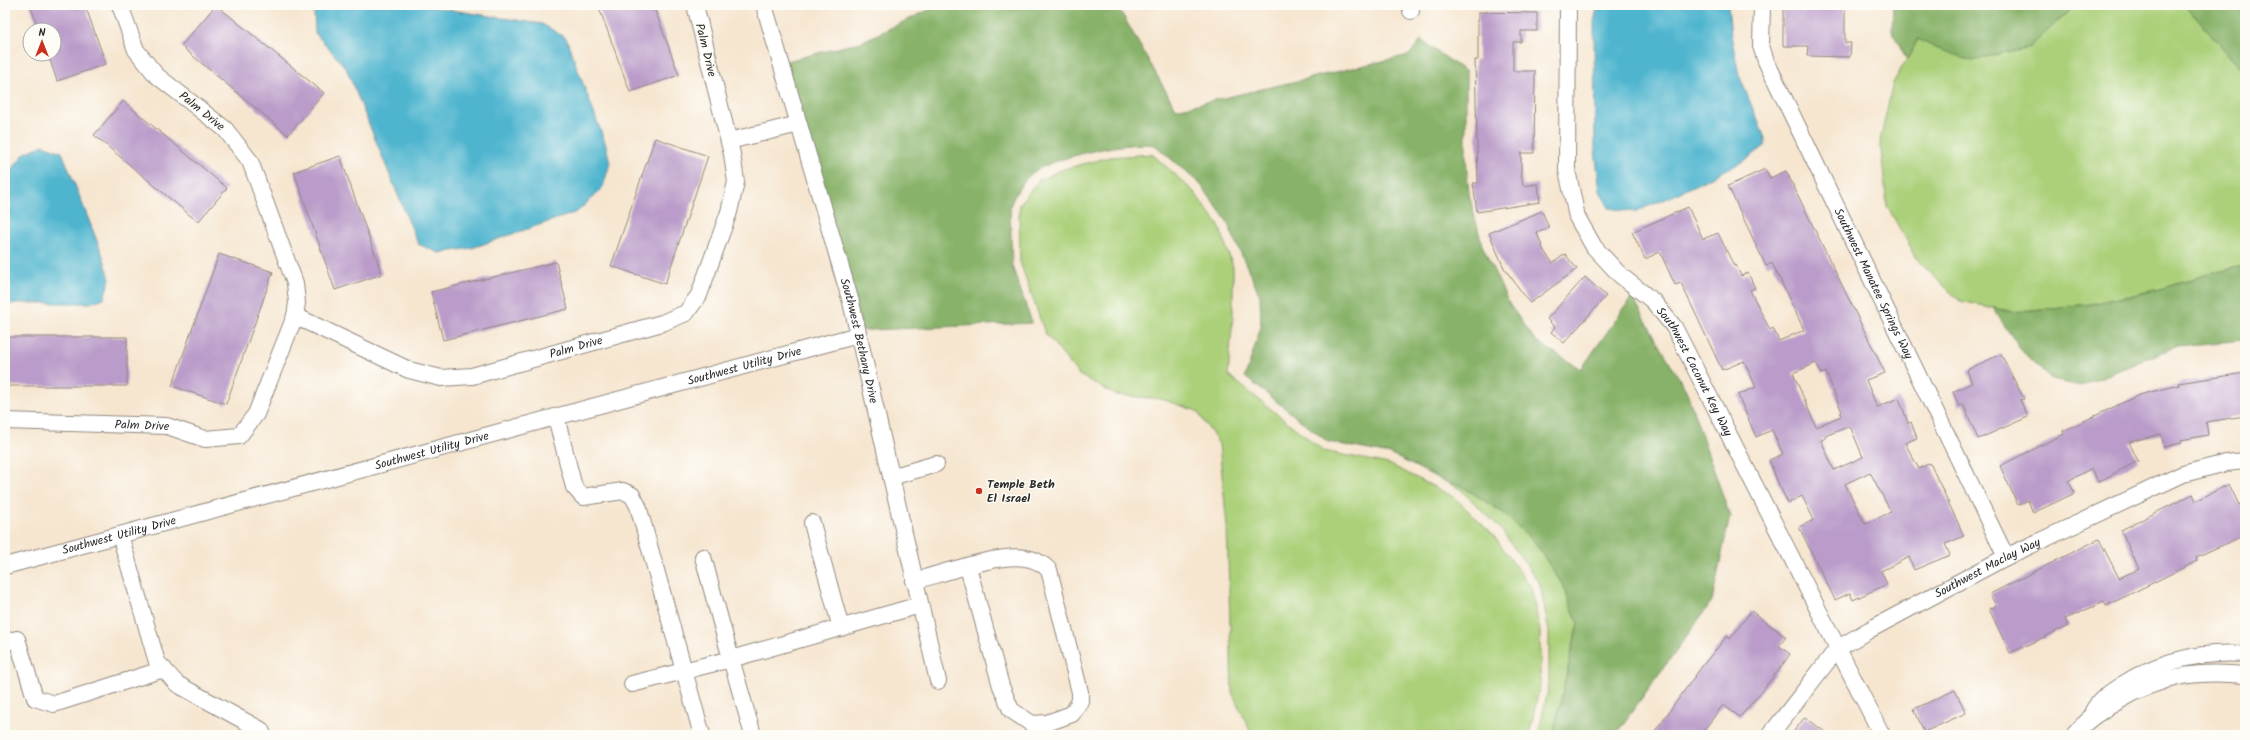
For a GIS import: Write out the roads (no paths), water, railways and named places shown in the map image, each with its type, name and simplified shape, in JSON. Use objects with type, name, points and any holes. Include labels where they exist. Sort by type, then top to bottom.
[{"type":"street","name":"Palm Drive","points":[[5,421],[167,426],[205,440],[239,436],[256,414],[295,316],[297,303],[295,283],[250,161],[226,129],[156,75],[136,50],[120,5]]},
{"type":"street","name":"Palm Drive","points":[[295,316],[409,370],[441,378],[472,376],[662,323],[686,313],[699,295],[729,212],[736,182],[729,141],[696,5]]},
{"type":"street","name":"Southwest Bethany Drive","points":[[764,5],[851,302],[938,681]]},
{"type":"street","name":"Southwest Coconut Key Way","points":[[1568,5],[1567,170],[1577,217],[1594,247],[1620,275],[1653,301],[1674,327],[1882,735]]},
{"type":"street","name":"Southwest Manatee Springs Way","points":[[1762,5],[1762,46],[1766,61],[2006,557]]},
{"type":"street","points":[[729,141],[799,124]]},
{"type":"street","name":"Southwest Utility Drive","points":[[5,566],[858,335]]},
{"type":"street","points":[[556,417],[574,487],[583,497],[623,491],[632,495],[638,506],[702,735]]},
{"type":"street","name":"Southwest Maclay Way","points":[[1770,735],[1838,649],[1869,630],[2006,557],[2183,474],[2226,463],[2245,461]]},
{"type":"street","points":[[891,477],[936,464]]},
{"type":"street","points":[[812,523],[841,628]]},
{"type":"street","points":[[120,535],[157,662],[177,684],[261,730],[263,735]]},
{"type":"street","points":[[703,557],[753,735]]},
{"type":"street","points":[[914,581],[968,567],[1003,558],[1024,557],[1041,562],[1049,570],[1080,692],[1080,701],[1072,714],[1047,723],[1032,724],[1011,710],[1001,686],[968,567]]},
{"type":"street","points":[[632,684],[731,659],[920,605]]},
{"type":"street","points":[[5,642],[17,639],[35,698],[54,704],[164,669]]},
{"type":"street","points":[[2074,735],[2107,694],[2127,681],[2165,662],[2209,653],[2245,654]]},
{"type":"street","points":[[2088,719],[2141,688],[2156,682],[2200,673],[2245,675]]},
{"type":"water","points":[[321,5],[419,5],[542,24],[566,38],[606,145],[610,163],[603,187],[577,212],[472,248],[439,253],[418,244],[346,68],[315,33],[314,12]]},
{"type":"water","points":[[1598,5],[1728,5],[1731,35],[1739,75],[1765,138],[1765,146],[1744,161],[1666,199],[1634,212],[1609,208],[1600,191],[1595,150],[1594,21]]},
{"type":"water","points":[[43,145],[62,152],[103,256],[110,279],[104,298],[90,303],[17,303],[5,305],[5,178],[25,153]]},
{"type":"place","name":"Temple Beth El Israel","points":[[979,491]]}]
